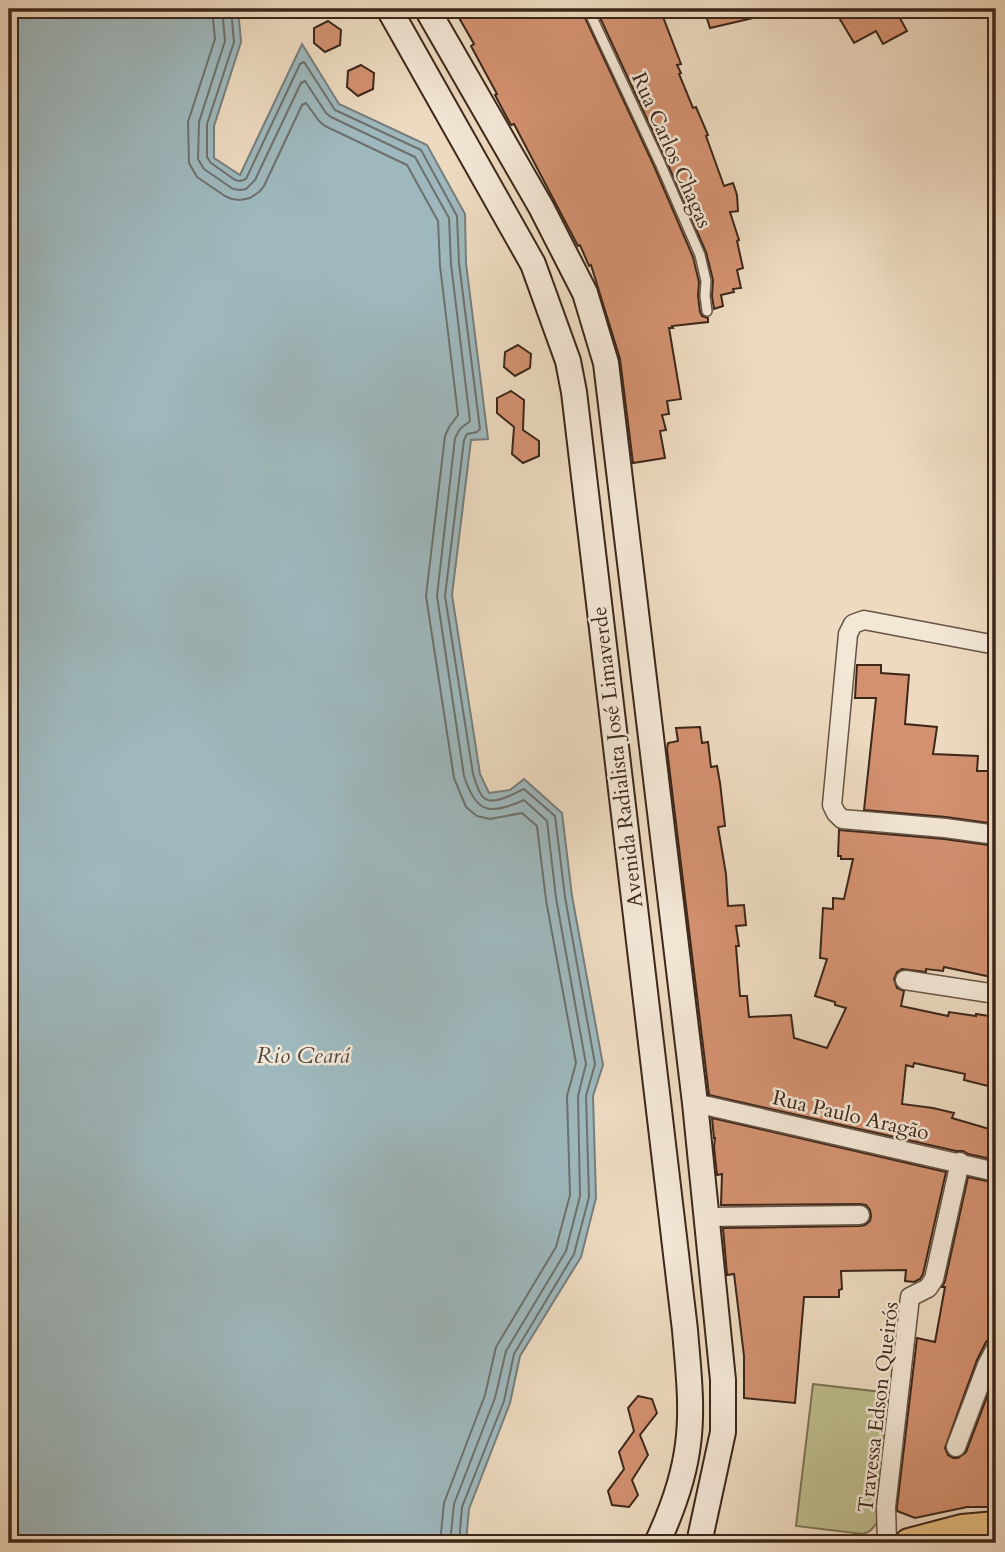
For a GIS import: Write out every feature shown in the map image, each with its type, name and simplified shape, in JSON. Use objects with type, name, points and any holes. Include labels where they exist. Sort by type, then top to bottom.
[{"type":"main road","name":"Avenida Radialista José Limaverde","points":[[389,9],[533,264],[568,361],[574,392],[690,1385],[688,1444],[680,1482],[657,1543]]},
{"type":"main road","name":"Avenida Radialista José Limaverde","points":[[427,9],[547,219],[584,293],[606,363],[695,1103],[723,1380],[723,1432],[699,1543]]},
{"type":"main road","points":[[616,754],[651,751]]},
{"type":"main road","points":[[623,807],[658,805]]},
{"type":"main road","points":[[909,1543],[962,1529],[996,1526]]},
{"type":"street","points":[[996,645],[864,620],[853,624],[848,634],[832,805],[842,819],[996,835]]},
{"type":"street","points":[[905,980],[996,994]]},
{"type":"street","name":"Rua Paulo Aragão","points":[[695,1103],[996,1172]]},
{"type":"street","name":"Travessa Edson Queirós","points":[[887,1543],[886,1507],[910,1297],[928,1288],[934,1279],[960,1162]]},
{"type":"street","points":[[706,1217],[860,1215]]},
{"type":"street","points":[[956,1447],[996,1348]]},
{"type":"lane","name":"Rua Carlos Chagas","points":[[588,9],[700,255],[706,281],[707,311]]},
{"type":"green space","points":[[813,1384],[890,1393],[877,1523],[863,1534],[796,1526]]},
{"type":"water","name":"Rio Ceará","points":[[9,9],[238,9],[241,42],[214,126],[214,158],[240,175],[302,44],[339,104],[427,145],[465,214],[466,263],[488,439],[471,440],[452,595],[480,774],[489,793],[510,790],[524,779],[562,813],[572,896],[603,1065],[593,1096],[596,1198],[581,1257],[520,1356],[510,1403],[469,1509],[466,1543],[9,1543]]},
{"type":"building","points":[[454,9],[581,9],[693,257],[699,282],[700,312],[708,318],[708,322],[669,328],[681,399],[667,401],[669,414],[662,415],[666,430],[660,431],[665,458],[633,463],[620,359],[591,265],[589,266],[580,245],[578,246],[514,124],[511,125],[505,114],[471,46],[474,44]]},
{"type":"building","points":[[596,9],[660,9],[681,64],[677,65],[681,73],[679,74],[708,135],[706,136],[724,186],[733,183],[737,195],[738,211],[730,212],[739,240],[737,241],[743,268],[737,270],[741,288],[721,295],[723,306],[714,309],[713,280],[706,252]]},
{"type":"building","points":[[704,9],[762,9],[762,16],[710,28]]},
{"type":"building","points":[[834,9],[895,9],[907,31],[883,44],[876,31],[854,43]]},
{"type":"building","points":[[328,21],[341,30],[340,45],[325,52],[314,43],[314,28]]},
{"type":"building","points":[[361,65],[374,73],[373,89],[358,96],[347,87],[348,71]]},
{"type":"building","points":[[518,345],[531,354],[530,368],[515,376],[504,367],[505,352]]},
{"type":"building","points":[[511,391],[524,400],[523,430],[539,441],[539,456],[523,463],[512,454],[514,427],[497,413],[497,398]]},
{"type":"building","points":[[857,665],[881,665],[881,673],[909,675],[905,724],[937,727],[933,754],[978,756],[977,771],[996,771],[996,824],[864,810],[876,698],[855,698]]},
{"type":"building","points":[[700,727],[702,743],[708,742],[711,767],[717,766],[720,783],[725,826],[718,827],[728,906],[744,905],[746,925],[736,926],[740,996],[747,996],[749,1017],[791,1015],[794,1038],[827,1048],[846,1008],[815,996],[827,959],[820,958],[823,908],[833,909],[833,898],[844,899],[853,859],[841,859],[841,856],[838,856],[839,830],[996,846],[996,978],[944,967],[943,971],[926,969],[926,972],[902,969],[894,979],[897,988],[904,991],[901,1006],[948,1016],[949,1012],[996,1017],[996,1088],[964,1080],[965,1074],[914,1063],[913,1067],[906,1065],[902,1104],[954,1113],[952,1118],[996,1131],[996,1160],[709,1095],[667,749],[668,743],[678,741],[676,728]]},
{"type":"building","points":[[712,1118],[946,1172],[920,1279],[914,1282],[905,1281],[906,1270],[841,1271],[842,1289],[839,1290],[839,1297],[804,1297],[795,1403],[744,1398],[744,1356],[734,1274],[727,1275],[723,1228],[860,1226],[870,1221],[870,1210],[866,1205],[860,1204],[721,1205],[722,1174],[717,1175]]},
{"type":"building","points":[[968,1177],[996,1183],[996,1337],[986,1342],[977,1360],[945,1448],[953,1458],[966,1452],[996,1373],[996,1507],[967,1507],[915,1518],[897,1511],[897,1507],[917,1338],[935,1342],[945,1287],[942,1287]]},
{"type":"building","points":[[638,1396],[652,1399],[657,1413],[640,1435],[648,1455],[632,1480],[638,1495],[629,1507],[612,1505],[608,1491],[624,1469],[619,1452],[634,1431],[628,1408]]}]
